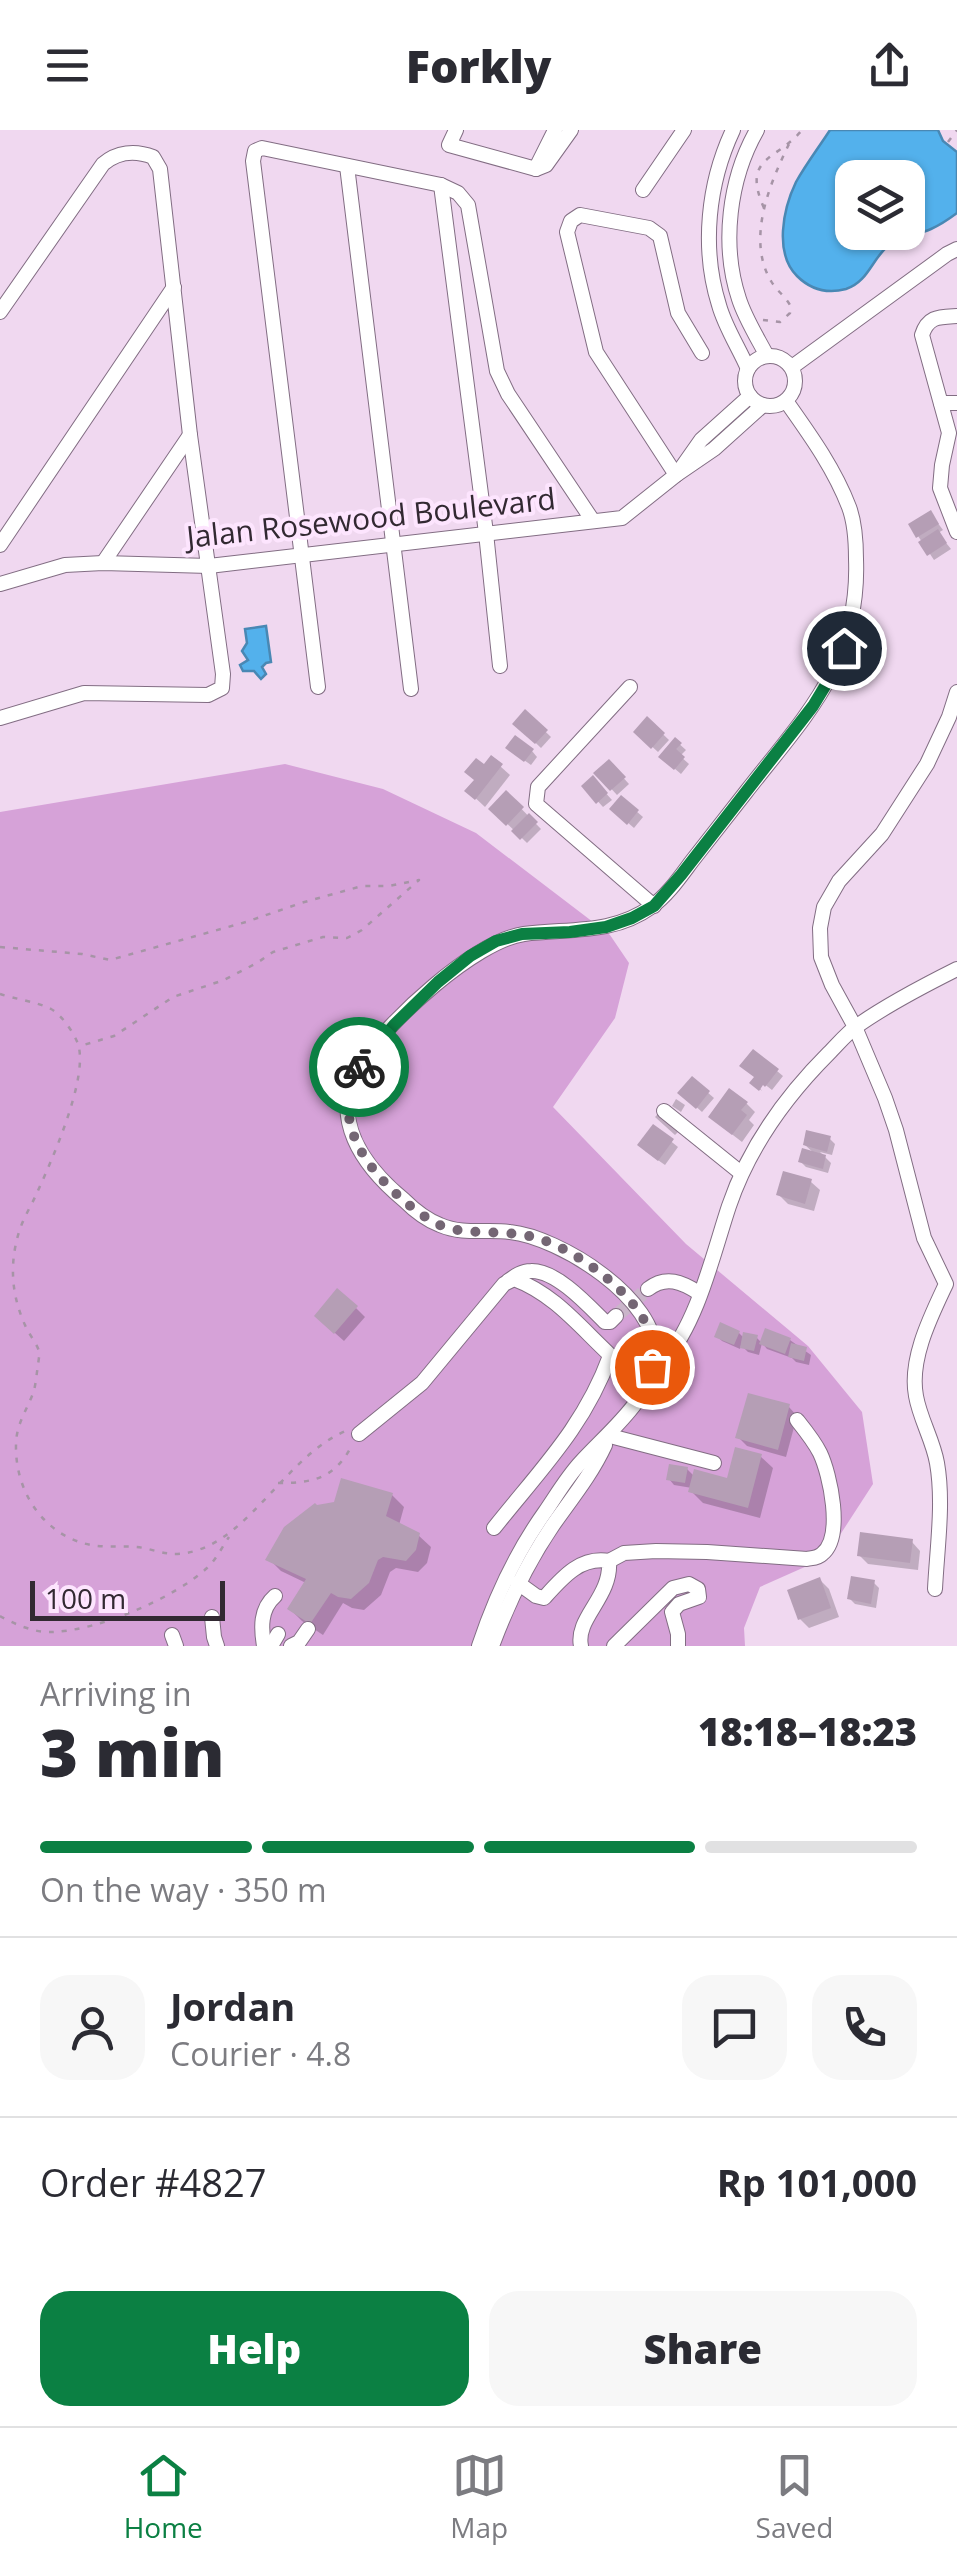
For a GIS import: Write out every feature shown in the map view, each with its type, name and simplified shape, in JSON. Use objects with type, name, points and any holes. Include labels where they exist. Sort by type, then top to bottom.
[{"type":"street","points":[[456,130],[449,146],[536,169],[546,165],[571,130]]},
{"type":"street","points":[[536,169],[555,130]]},
{"type":"street","points":[[643,190],[684,130]]},
{"type":"street","points":[[733,130],[711,195],[710,249],[719,306],[748,369]]},
{"type":"street","points":[[757,130],[742,161],[732,198],[730,230],[739,299],[766,356]]},
{"type":"street","points":[[318,687],[253,161],[255,151],[262,148],[441,185],[458,193],[468,205],[497,370],[508,394],[593,521]]},
{"type":"street","points":[[0,312],[102,164],[113,156],[140,152],[153,157],[160,170],[190,435],[223,674],[222,688],[208,695],[84,694],[0,718]]},
{"type":"street","points":[[347,166],[411,689]]},
{"type":"street","points":[[441,185],[500,666]]},
{"type":"street","points":[[676,476],[596,352],[567,232],[571,221],[580,215],[649,228],[660,236],[678,313],[702,353]]},
{"type":"street","points":[[792,367],[957,249]]},
{"type":"street","points":[[0,545],[174,288]]},
{"type":"street","points":[[957,316],[934,317],[922,335],[949,403],[952,422],[940,488],[957,532]]},
{"type":"street","points":[[759,358],[781,358],[792,367],[796,385],[779,405],[756,400],[745,382],[748,369],[759,358]]},
{"type":"street","name":"Jalan Rosewood Boulevard","points":[[0,584],[65,565],[209,566],[622,518],[714,449],[756,400]]},
{"type":"street","points":[[492,1646],[518,1583],[646,1386],[656,1355],[650,1329],[632,1300],[570,1254],[539,1238],[510,1232],[467,1232],[440,1225],[379,1179],[360,1154],[351,1129],[348,1102],[353,1077],[363,1059],[438,982],[496,941],[522,934],[606,927],[654,906],[813,706],[836,668],[850,627],[857,586],[851,512],[837,479],[786,401]]},
{"type":"street","points":[[104,563],[190,435]]},
{"type":"street","points":[[630,688],[538,787],[536,804],[654,906]]},
{"type":"street","points":[[935,1589],[938,1479],[914,1386],[920,1352],[952,1283],[924,1238],[896,1130],[855,1026],[821,957],[820,928],[824,906],[839,881],[882,834],[927,764],[957,692]]},
{"type":"street","points":[[652,1367],[660,1366],[686,1328],[741,1173],[790,1096],[855,1026],[957,969]]},
{"type":"street","points":[[664,1111],[741,1173]]},
{"type":"street","points":[[358,1434],[422,1383],[504,1284],[518,1274],[529,1270],[544,1273],[583,1300],[605,1322],[616,1316]]},
{"type":"street","points":[[504,1284],[514,1279],[540,1291],[646,1386]]},
{"type":"street","points":[[648,1289],[657,1282],[673,1280],[700,1292]]},
{"type":"street","points":[[494,1528],[556,1454],[598,1388],[610,1356]]},
{"type":"street","points":[[518,1583],[544,1598],[574,1569],[593,1560],[609,1561],[624,1553],[707,1552],[806,1559],[822,1554],[832,1532],[831,1486],[821,1454],[797,1420]]},
{"type":"street","points":[[610,1436],[714,1463]]},
{"type":"street","points":[[478,1646],[505,1577],[522,1547],[580,1463],[610,1436]]},
{"type":"street","points":[[581,1646],[582,1629],[606,1588],[609,1561]]},
{"type":"street","points":[[614,1646],[673,1588],[689,1584],[700,1591],[699,1597],[679,1604],[672,1612],[678,1646]]},
{"type":"street","points":[[271,1642],[262,1621],[275,1596]]},
{"type":"street","points":[[212,1617],[217,1646]]},
{"type":"street","points":[[291,1646],[308,1629]]},
{"type":"path","points":[[764,209],[756,177],[764,160],[802,130]]},
{"type":"path","points":[[948,142],[957,130]]},
{"type":"path","points":[[751,324],[761,320],[780,322],[790,313],[790,306],[771,281],[761,253],[764,209],[789,144]]},
{"type":"path","points":[[0,947],[110,960],[362,886],[419,880],[362,930],[347,938],[323,937],[273,952],[224,980],[174,998],[114,1036],[79,1046]]},
{"type":"path","points":[[0,994],[52,1009],[72,1031],[79,1046],[81,1066],[55,1150],[20,1230],[13,1263],[16,1305],[40,1353],[34,1392],[18,1426],[17,1464],[25,1490],[45,1524],[68,1538],[92,1545],[144,1548],[174,1556],[199,1550],[232,1532]]},
{"type":"path","points":[[0,1616],[47,1633],[102,1624],[184,1585],[209,1566],[232,1532],[278,1483],[338,1434],[357,1426],[358,1434],[343,1463],[320,1478],[278,1483]]},
{"type":"shaded area","points":[[285,764],[383,789],[476,833],[610,935],[629,963],[615,1018],[553,1107],[686,1244],[808,1346],[862,1412],[873,1484],[825,1558],[760,1587],[744,1628],[745,1646],[0,1646],[0,812]]},
{"type":"water","points":[[830,130],[938,130],[943,141],[957,152],[957,213],[925,230],[925,160],[835,160],[835,250],[884,250],[853,286],[820,290],[797,276],[785,255],[785,218],[800,175]]},
{"type":"water","points":[[266,626],[271,662],[262,667],[266,674],[261,679],[254,671],[243,671],[240,665],[248,660],[242,651],[247,643],[245,629]]},
{"type":"building","points":[[931,510],[939,524],[916,538],[908,524]]},
{"type":"building","points":[[938,529],[947,543],[927,556],[918,542]]},
{"type":"building","points":[[525,709],[548,730],[535,744],[512,724]]},
{"type":"building","points":[[647,716],[665,733],[651,749],[633,732]]},
{"type":"building","points":[[515,735],[534,749],[524,762],[505,748]]},
{"type":"building","points":[[675,737],[682,743],[676,749],[685,757],[674,770],[658,757]]},
{"type":"building","points":[[491,755],[503,764],[475,800],[464,791],[474,780],[464,772],[476,758],[484,764]]},
{"type":"building","points":[[609,759],[626,777],[610,791],[593,773]]},
{"type":"building","points":[[593,775],[608,793],[596,804],[581,786]]},
{"type":"building","points":[[506,790],[524,807],[506,826],[488,809]]},
{"type":"building","points":[[621,795],[639,810],[627,825],[609,809]]},
{"type":"building","points":[[529,813],[538,822],[520,840],[511,831]]},
{"type":"building","points":[[753,1049],[779,1069],[759,1091],[749,1083],[754,1077],[739,1066]]},
{"type":"building","points":[[692,1076],[710,1091],[696,1109],[677,1093]]},
{"type":"building","points":[[729,1088],[748,1102],[741,1110],[747,1115],[732,1135],[708,1117]]},
{"type":"building","points":[[653,1124],[674,1139],[658,1161],[637,1145]]},
{"type":"building","points":[[806,1130],[831,1136],[827,1152],[803,1145]]},
{"type":"building","points":[[802,1148],[826,1155],[823,1169],[798,1162]]},
{"type":"building","points":[[783,1171],[812,1179],[805,1204],[776,1195]]},
{"type":"building","points":[[337,1288],[358,1306],[334,1334],[314,1316]]},
{"type":"building","points":[[720,1322],[740,1331],[734,1345],[714,1337]]},
{"type":"building","points":[[765,1328],[791,1338],[785,1354],[759,1344]]},
{"type":"building","points":[[743,1332],[758,1335],[754,1351],[740,1348]]},
{"type":"building","points":[[791,1343],[807,1347],[804,1361],[788,1357]]},
{"type":"building","points":[[748,1393],[790,1404],[778,1450],[735,1438]]},
{"type":"building","points":[[735,1447],[762,1454],[748,1508],[688,1492],[694,1469],[727,1478]]},
{"type":"building","points":[[669,1464],[688,1467],[685,1483],[666,1480]]},
{"type":"building","points":[[341,1478],[393,1493],[386,1516],[420,1533],[416,1550],[406,1561],[383,1557],[378,1560],[369,1583],[351,1599],[331,1593],[310,1624],[287,1609],[306,1579],[265,1560],[284,1527],[315,1503],[334,1502]]},
{"type":"building","points":[[860,1532],[913,1539],[910,1563],[857,1556]]},
{"type":"building","points":[[851,1576],[875,1580],[871,1604],[847,1599]]},
{"type":"building","points":[[820,1577],[831,1608],[798,1620],[787,1590]]},
{"type":"tunnel","points":[[616,1316],[648,1289]]},
{"type":"way so far","points":[[359,1067],[348,1102],[351,1129],[360,1154],[379,1179],[440,1225],[467,1232],[510,1232],[539,1238],[608,1280],[632,1300],[650,1329],[656,1355],[652,1367]]},
{"type":"route","points":[[359,1067],[438,982],[496,941],[522,934],[606,927],[654,906],[813,706],[844,648]]}]
